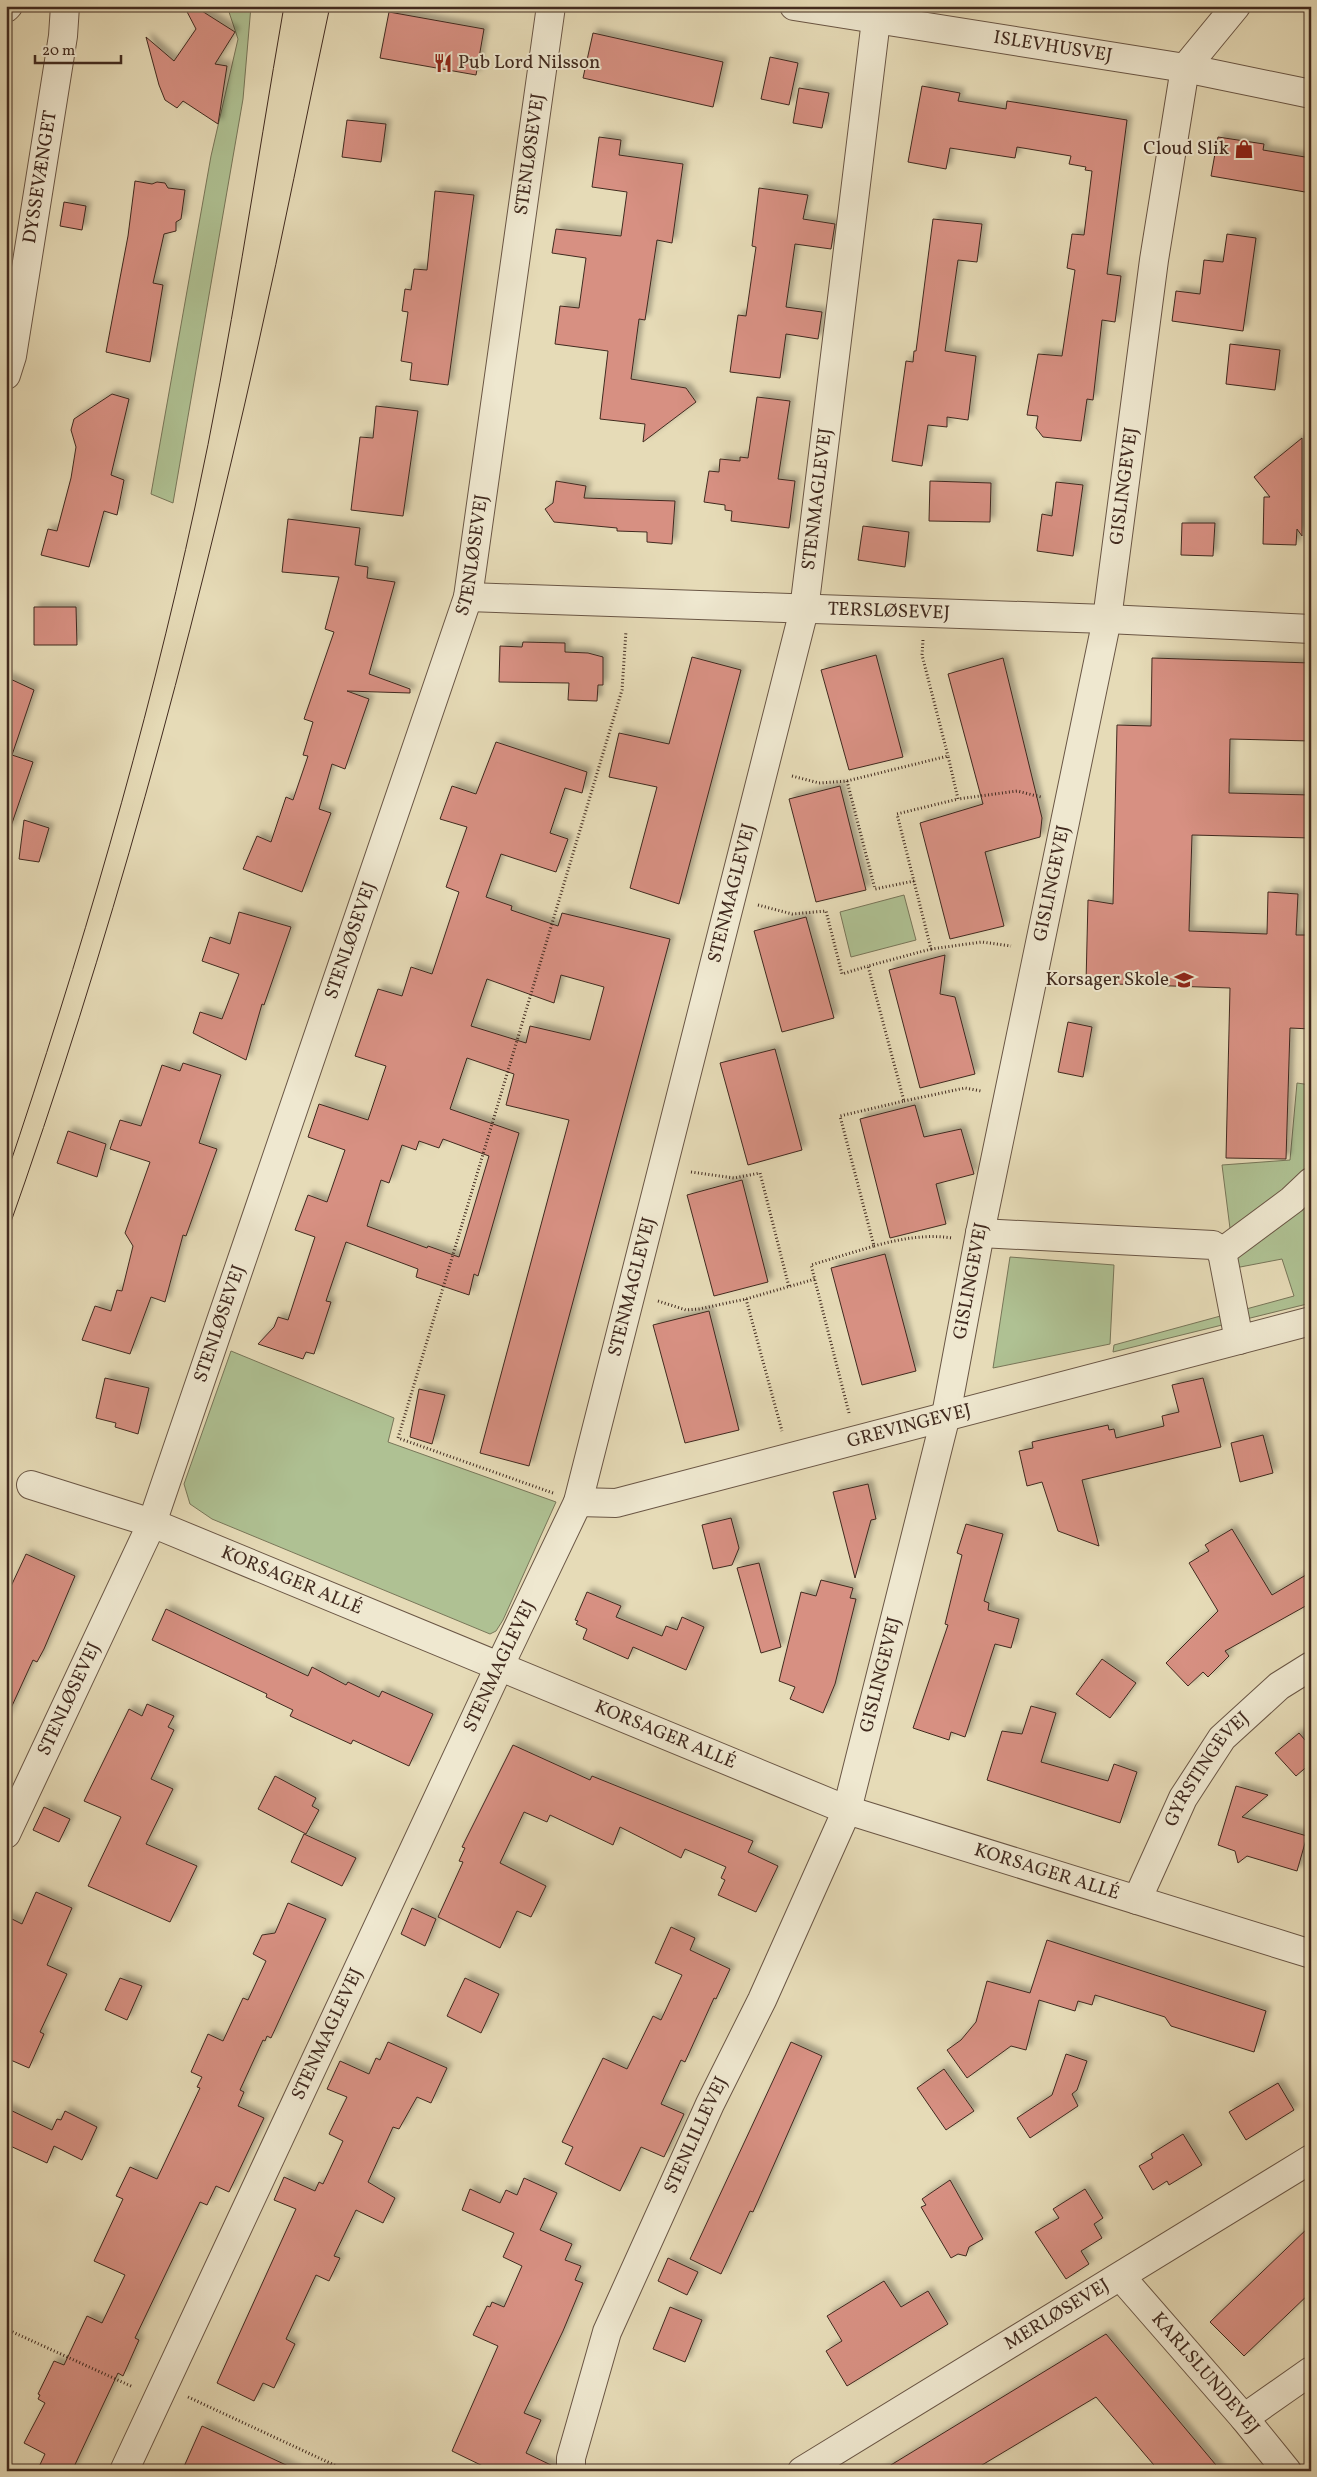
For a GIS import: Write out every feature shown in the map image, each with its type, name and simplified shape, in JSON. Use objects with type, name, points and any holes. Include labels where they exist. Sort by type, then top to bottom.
[{"type":"street","name":"DYSSEVÆNGET","points":[[6,375],[12,356],[63,36],[65,6]]},
{"type":"street","name":"STENLØSEVEJ","points":[[6,1834],[152,1523],[468,597],[551,6]]},
{"type":"street","name":"ISLEVHUSVEJ","points":[[794,6],[1185,68],[1311,94]]},
{"type":"street","points":[[1185,68],[1236,6]]},
{"type":"street","name":"STENMAGLEVEJ","points":[[124,2471],[578,1502],[804,610],[876,20]]},
{"type":"street","name":"GISLINGEVEJ","points":[[847,1810],[946,1415],[979,1238],[1107,619],[1154,260],[1185,68]]},
{"type":"street","name":"TERSLØSEVEJ","points":[[468,597],[1107,619],[1311,629]]},
{"type":"street","points":[[1222,1252],[1292,1200],[1311,1182]]},
{"type":"street","points":[[979,1238],[1213,1245],[1222,1252],[1239,1340]]},
{"type":"street","name":"GREVINGEVEJ","points":[[578,1502],[616,1503],[946,1415],[1311,1321]]},
{"type":"street","name":"KORSAGER ALLÉ","points":[[31,1485],[152,1523],[500,1665],[847,1810],[1311,1954]]},
{"type":"street","name":"GYRSTINGEVEJ","points":[[1137,1900],[1183,1798],[1222,1738],[1279,1686],[1311,1666]]},
{"type":"street","name":"STENLILLEVEJ","points":[[571,2471],[571,2458],[607,2332],[710,2104],[762,2000],[847,1810]]},
{"type":"street","name":"MERLØSEVEJ","points":[[802,2471],[1311,2160]]},
{"type":"street","name":"KARLSLUNDEVEJ","points":[[1121,2277],[1244,2418],[1287,2471]]},
{"type":"street","points":[[1244,2418],[1311,2371]]},
{"type":"path","points":[[578,1502],[398,1438],[622,690],[628,603]]},
{"type":"path","points":[[924,614],[922,655],[958,799]]},
{"type":"path","points":[[764,768],[819,783],[847,781],[948,756]]},
{"type":"path","points":[[847,781],[875,889],[914,881]]},
{"type":"path","points":[[931,948],[898,814],[958,799],[1017,792],[1069,804]]},
{"type":"path","points":[[731,899],[792,914],[826,912],[842,974],[931,948],[982,942],[1011,946],[1038,953]]},
{"type":"path","points":[[868,966],[904,1101]]},
{"type":"path","points":[[874,1246],[840,1116],[965,1088],[1008,1096]]},
{"type":"path","points":[[663,1169],[734,1178],[760,1173],[789,1287]]},
{"type":"path","points":[[856,1439],[811,1264],[902,1238],[935,1236],[979,1238]]},
{"type":"path","points":[[631,1293],[686,1310],[746,1299],[815,1279]]},
{"type":"path","points":[[746,1299],[789,1457]]},
{"type":"green space","points":[[227,6],[251,6],[243,99],[173,503],[151,494],[211,156],[238,39]]},
{"type":"green space","points":[[904,895],[916,940],[851,957],[840,912]]},
{"type":"green space","points":[[1297,1083],[1311,1085],[1311,1303],[1113,1352],[1114,1345],[1294,1296],[1282,1259],[1235,1268],[1222,1165],[1290,1160]]},
{"type":"green space","points":[[1010,1257],[1114,1265],[1110,1344],[993,1368]]},
{"type":"green space","points":[[231,1351],[394,1418],[388,1442],[556,1502],[503,1620],[496,1631],[490,1634],[212,1519],[190,1504],[184,1484]]},
{"type":"building","points":[[184,6],[194,6],[235,32],[215,64],[227,66],[218,124],[183,101],[177,108],[165,100],[159,85],[146,37],[174,61],[196,29]]},
{"type":"building","points":[[389,12],[484,29],[476,75],[380,58]]},
{"type":"building","points":[[593,33],[723,62],[713,107],[583,78]]},
{"type":"building","points":[[770,57],[798,63],[789,105],[761,99]]},
{"type":"building","points":[[922,86],[960,93],[958,101],[1006,109],[1007,101],[1127,120],[1107,274],[1121,276],[1115,322],[1102,320],[1093,400],[1087,399],[1081,441],[1043,437],[1036,428],[1038,416],[1027,415],[1038,354],[1062,356],[1075,270],[1067,268],[1072,234],[1084,235],[1092,171],[1085,170],[1086,167],[1069,164],[1071,156],[1017,147],[1015,158],[950,148],[946,169],[908,162]]},
{"type":"building","points":[[799,88],[829,93],[822,128],[793,123]]},
{"type":"building","points":[[347,120],[386,124],[381,162],[342,157]]},
{"type":"building","points":[[599,137],[621,140],[619,155],[683,164],[672,243],[657,240],[645,320],[639,319],[631,379],[686,388],[696,402],[643,442],[645,424],[600,419],[608,351],[555,344],[560,306],[579,308],[586,258],[552,253],[556,229],[621,236],[627,192],[592,187]]},
{"type":"building","points":[[1218,137],[1264,144],[1263,150],[1311,158],[1311,193],[1211,176]]},
{"type":"building","points":[[135,181],[152,184],[157,182],[165,183],[168,188],[185,190],[181,219],[176,222],[176,231],[164,234],[153,283],[163,285],[150,362],[106,352],[128,236]]},
{"type":"building","points":[[759,188],[808,195],[803,219],[835,224],[831,249],[795,244],[786,307],[822,312],[818,339],[786,334],[780,378],[730,372],[738,315],[746,316],[756,247],[752,246]]},
{"type":"building","points":[[435,191],[474,195],[448,385],[410,380],[412,363],[401,361],[408,312],[402,311],[405,289],[411,290],[414,269],[427,270]]},
{"type":"building","points":[[64,202],[86,206],[82,230],[60,226]]},
{"type":"building","points":[[933,219],[982,224],[977,262],[958,260],[945,351],[976,356],[968,420],[947,417],[947,427],[928,425],[922,466],[892,461],[906,361],[913,362],[914,351],[916,351]]},
{"type":"building","points":[[1227,234],[1256,238],[1243,331],[1172,321],[1176,291],[1200,294],[1204,260],[1223,262]]},
{"type":"building","points":[[1230,344],[1280,350],[1275,390],[1226,384]]},
{"type":"building","points":[[112,394],[129,399],[111,475],[124,480],[117,515],[104,511],[89,567],[41,555],[48,529],[57,531],[71,478],[76,447],[71,430],[74,419]]},
{"type":"building","points":[[757,397],[790,401],[778,479],[795,481],[789,528],[731,521],[732,511],[725,510],[725,505],[704,502],[709,471],[719,472],[720,459],[740,461],[740,457],[748,458]]},
{"type":"building","points":[[376,406],[418,411],[403,516],[351,510],[360,437],[373,438]]},
{"type":"building","points":[[1302,438],[1302,536],[1297,529],[1296,545],[1263,544],[1264,497],[1270,497],[1254,477]]},
{"type":"building","points":[[556,481],[586,486],[584,498],[675,501],[672,544],[647,542],[647,532],[617,531],[617,528],[554,522],[545,509],[553,503]]},
{"type":"building","points":[[930,481],[991,483],[990,522],[929,521]]},
{"type":"building","points":[[1056,482],[1083,485],[1073,556],[1037,551],[1042,514],[1052,516]]},
{"type":"building","points":[[288,519],[360,528],[355,565],[368,567],[367,578],[395,582],[369,674],[410,689],[410,693],[347,691],[369,699],[345,769],[332,764],[319,809],[331,813],[302,892],[243,869],[257,836],[271,842],[286,797],[293,800],[308,756],[303,755],[313,722],[304,719],[334,632],[325,629],[339,577],[282,572]]},
{"type":"building","points":[[1182,523],[1215,523],[1213,556],[1181,555]]},
{"type":"building","points":[[863,526],[909,532],[905,567],[858,560]]},
{"type":"building","points":[[34,607],[76,607],[77,645],[34,645]]},
{"type":"building","points":[[523,642],[565,643],[565,652],[588,653],[603,657],[603,685],[598,685],[597,701],[568,700],[569,683],[499,682],[500,646],[522,647]]},
{"type":"building","points":[[876,655],[903,757],[849,770],[821,670]]},
{"type":"building","points":[[692,657],[741,670],[679,904],[630,888],[657,787],[609,777],[619,733],[669,744]]},
{"type":"building","points":[[1003,658],[1042,818],[1040,837],[985,852],[1004,926],[950,939],[920,823],[983,804],[948,674]]},
{"type":"building","points":[[1152,658],[1311,663],[1311,741],[1230,739],[1229,793],[1311,795],[1311,838],[1192,835],[1189,931],[1267,934],[1268,892],[1298,894],[1296,935],[1311,935],[1311,1029],[1290,1028],[1286,1159],[1226,1158],[1230,988],[1086,983],[1088,900],[1113,904],[1117,725],[1151,726]]},
{"type":"building","points":[[6,677],[34,690],[12,755],[33,762],[10,829],[6,829]]},
{"type":"building","points":[[496,742],[587,772],[582,793],[565,788],[550,833],[568,839],[556,872],[501,854],[486,897],[512,906],[511,910],[558,926],[562,913],[670,939],[529,1466],[480,1453],[569,1120],[506,1105],[514,1074],[467,1058],[450,1109],[519,1133],[478,1276],[474,1274],[469,1295],[416,1277],[418,1269],[346,1242],[326,1301],[331,1302],[314,1354],[306,1352],[303,1359],[258,1344],[274,1327],[278,1317],[288,1320],[315,1237],[295,1230],[308,1195],[327,1202],[345,1150],[308,1137],[319,1104],[368,1120],[386,1066],[355,1056],[378,989],[402,996],[411,967],[432,974],[459,892],[446,887],[467,827],[440,819],[452,786],[476,794]],"holes":[[[561,975],[604,987],[590,1040],[530,1026],[526,1043],[471,1026],[487,979],[554,1003]],[[443,1139],[489,1156],[459,1257],[428,1246],[427,1248],[367,1226],[381,1180],[389,1183],[402,1145],[416,1150],[419,1141],[439,1148]]]},
{"type":"building","points":[[840,786],[866,890],[816,902],[789,799]]},
{"type":"building","points":[[24,820],[49,828],[39,862],[19,859]]},
{"type":"building","points":[[239,912],[291,927],[264,1005],[262,1004],[246,1060],[193,1033],[200,1012],[222,1019],[239,974],[202,961],[210,937],[230,944]]},
{"type":"building","points":[[806,917],[834,1018],[782,1032],[754,931]]},
{"type":"building","points":[[945,955],[940,994],[955,997],[975,1074],[920,1088],[889,970]]},
{"type":"building","points":[[1068,1022],[1092,1027],[1083,1077],[1058,1072]]},
{"type":"building","points":[[775,1049],[802,1150],[748,1165],[720,1063]]},
{"type":"building","points":[[183,1063],[221,1075],[199,1143],[217,1149],[186,1236],[183,1235],[165,1302],[151,1297],[130,1354],[82,1340],[95,1306],[111,1311],[117,1290],[122,1291],[133,1246],[125,1233],[150,1162],[110,1149],[120,1120],[141,1126],[162,1065],[180,1071]]},
{"type":"building","points":[[915,1105],[924,1137],[961,1129],[974,1174],[936,1184],[946,1224],[890,1238],[860,1119]]},
{"type":"building","points":[[68,1131],[106,1144],[97,1177],[57,1163]]},
{"type":"building","points":[[742,1180],[768,1282],[714,1296],[687,1195]]},
{"type":"building","points":[[885,1254],[916,1371],[862,1385],[831,1268]]},
{"type":"building","points":[[709,1311],[739,1430],[685,1443],[653,1325]]},
{"type":"building","points":[[105,1378],[149,1388],[138,1434],[115,1427],[116,1423],[96,1418]]},
{"type":"building","points":[[1203,1378],[1221,1447],[1082,1480],[1099,1546],[1058,1531],[1042,1482],[1027,1486],[1019,1451],[1033,1448],[1032,1442],[1108,1425],[1109,1430],[1114,1429],[1116,1438],[1164,1426],[1162,1416],[1179,1412],[1172,1385]]},
{"type":"building","points":[[419,1389],[445,1395],[432,1444],[410,1437]]},
{"type":"building","points":[[1263,1435],[1273,1473],[1240,1482],[1231,1443]]},
{"type":"building","points":[[868,1484],[876,1519],[871,1520],[855,1578],[833,1492]]},
{"type":"building","points":[[731,1518],[739,1548],[732,1565],[713,1569],[702,1525]]},
{"type":"building","points":[[966,1524],[1003,1534],[984,1601],[989,1603],[988,1610],[1019,1619],[1011,1648],[995,1644],[965,1737],[951,1732],[949,1740],[913,1728],[948,1625],[945,1624],[962,1555],[957,1553]]},
{"type":"building","points":[[1232,1529],[1272,1595],[1311,1572],[1311,1603],[1225,1651],[1229,1656],[1208,1677],[1203,1672],[1188,1686],[1166,1663],[1218,1611],[1189,1563],[1209,1551],[1205,1545]]},
{"type":"building","points":[[26,1554],[75,1576],[44,1649],[37,1662],[33,1660],[6,1719],[6,1597]]},
{"type":"building","points":[[759,1563],[781,1647],[761,1653],[737,1568]]},
{"type":"building","points":[[821,1580],[853,1588],[850,1598],[856,1599],[835,1684],[823,1713],[790,1699],[795,1687],[779,1681],[801,1592],[816,1596]]},
{"type":"building","points":[[587,1592],[621,1606],[616,1617],[662,1636],[666,1626],[677,1630],[682,1617],[704,1627],[686,1670],[633,1647],[628,1659],[583,1639],[587,1629],[576,1624],[578,1621],[575,1620]]},
{"type":"building","points":[[166,1609],[308,1676],[312,1667],[346,1685],[348,1682],[379,1697],[382,1691],[433,1714],[409,1766],[353,1740],[351,1744],[290,1716],[293,1710],[266,1697],[267,1694],[152,1640]]},
{"type":"building","points":[[1102,1659],[1136,1683],[1110,1718],[1076,1694]]},
{"type":"building","points":[[147,1704],[174,1716],[168,1727],[174,1730],[151,1779],[173,1789],[146,1844],[197,1866],[170,1922],[88,1886],[121,1817],[84,1801],[129,1709],[142,1716]]},
{"type":"building","points":[[1031,1706],[1056,1713],[1041,1762],[1108,1781],[1114,1764],[1137,1772],[1120,1823],[987,1780],[1002,1731],[1022,1734]]},
{"type":"building","points":[[1299,1733],[1311,1747],[1311,1763],[1296,1776],[1275,1753]]},
{"type":"building","points":[[513,1745],[590,1780],[592,1776],[753,1841],[748,1852],[778,1866],[756,1912],[718,1895],[725,1880],[721,1878],[726,1867],[685,1849],[681,1858],[620,1827],[613,1845],[550,1815],[547,1822],[524,1812],[500,1863],[546,1886],[531,1917],[517,1911],[500,1948],[438,1917],[463,1862],[459,1861],[465,1848],[462,1847]]},
{"type":"building","points":[[275,1776],[316,1798],[312,1806],[319,1810],[306,1834],[258,1809]]},
{"type":"building","points":[[1236,1786],[1268,1795],[1242,1817],[1307,1836],[1297,1871],[1247,1856],[1238,1863],[1235,1851],[1218,1845]]},
{"type":"building","points":[[44,1807],[70,1819],[59,1842],[33,1830]]},
{"type":"building","points":[[304,1834],[356,1858],[342,1886],[291,1862]]},
{"type":"building","points":[[36,1892],[72,1908],[47,1965],[67,1974],[40,2032],[44,2034],[29,2068],[6,2058],[6,1916],[22,1924]]},
{"type":"building","points":[[288,1903],[326,1919],[271,2038],[267,2036],[265,2041],[263,2040],[240,2090],[244,2092],[238,2106],[264,2118],[229,2192],[216,2186],[207,2205],[200,2202],[135,2338],[139,2340],[123,2376],[118,2373],[72,2471],[37,2471],[45,2454],[24,2443],[45,2403],[38,2399],[40,2395],[38,2394],[54,2361],[64,2365],[87,2316],[102,2323],[125,2275],[94,2261],[123,2199],[116,2196],[130,2167],[157,2179],[200,2088],[197,2087],[202,2077],[191,2072],[208,2034],[223,2041],[243,1998],[248,2000],[266,1961],[253,1954],[262,1935],[275,1933]]},
{"type":"building","points":[[412,1908],[436,1919],[425,1946],[401,1934]]},
{"type":"building","points":[[671,1927],[695,1938],[690,1950],[730,1969],[716,1999],[714,1998],[685,2062],[681,2060],[661,2104],[684,2114],[664,2157],[641,2147],[620,2191],[565,2164],[573,2147],[562,2142],[603,2058],[627,2069],[653,2016],[661,2020],[682,1975],[655,1963]]},
{"type":"building","points":[[1047,1940],[1266,2011],[1254,2052],[1171,2026],[1165,2017],[1095,1995],[1092,2005],[1078,2001],[1075,2011],[1039,2000],[1026,2050],[1011,2046],[967,2078],[947,2050],[961,2040],[976,2022],[987,1981],[1030,1993]]},
{"type":"building","points":[[120,1978],[142,1986],[127,2020],[105,2010]]},
{"type":"building","points":[[465,1978],[499,1994],[481,2033],[447,2016]]},
{"type":"building","points":[[388,2042],[447,2068],[431,2103],[417,2097],[399,2129],[393,2127],[368,2182],[395,2198],[383,2223],[356,2210],[334,2256],[340,2258],[329,2281],[316,2275],[286,2339],[295,2344],[274,2388],[263,2383],[254,2401],[217,2383],[296,2209],[274,2200],[284,2177],[315,2191],[319,2182],[323,2184],[343,2141],[329,2134],[347,2097],[327,2089],[340,2061],[369,2074],[376,2058],[380,2060]]},
{"type":"building","points":[[791,2042],[822,2056],[753,2212],[750,2211],[721,2274],[690,2259]]},
{"type":"building","points":[[1066,2054],[1087,2061],[1077,2090],[1072,2094],[1078,2106],[1030,2138],[1017,2118],[1052,2095]]},
{"type":"building","points":[[944,2069],[974,2111],[946,2130],[917,2088]]},
{"type":"building","points":[[1278,2083],[1294,2110],[1246,2140],[1229,2112]]},
{"type":"building","points":[[6,2108],[52,2130],[57,2119],[61,2120],[65,2111],[97,2127],[82,2160],[54,2146],[47,2163],[6,2144]]},
{"type":"building","points":[[1183,2134],[1202,2165],[1169,2185],[1167,2181],[1153,2190],[1139,2166],[1153,2158],[1151,2154]]},
{"type":"building","points":[[524,2178],[557,2193],[540,2230],[572,2244],[565,2260],[581,2266],[575,2280],[583,2283],[563,2331],[524,2413],[541,2420],[526,2453],[555,2467],[555,2471],[493,2471],[452,2451],[498,2346],[473,2335],[487,2306],[490,2307],[492,2302],[504,2307],[522,2266],[503,2257],[514,2233],[462,2210],[470,2189],[500,2203],[506,2190],[517,2195]]},
{"type":"building","points":[[950,2180],[983,2239],[969,2247],[966,2256],[958,2254],[951,2258],[921,2207],[926,2205],[922,2199]]},
{"type":"building","points":[[1085,2189],[1103,2218],[1094,2224],[1102,2238],[1081,2251],[1089,2264],[1066,2279],[1035,2232],[1059,2218],[1053,2209]]},
{"type":"building","points":[[1311,2225],[1311,2292],[1244,2356],[1210,2322]]},
{"type":"building","points":[[668,2258],[698,2272],[687,2295],[658,2281]]},
{"type":"building","points":[[884,2281],[901,2307],[928,2291],[948,2324],[847,2386],[826,2351],[842,2341],[827,2316]]},
{"type":"building","points":[[670,2307],[702,2320],[685,2362],[653,2349]]},
{"type":"building","points":[[1106,2334],[1221,2471],[1159,2471],[1096,2397],[972,2471],[881,2471]]},
{"type":"building","points":[[202,2426],[299,2471],[182,2471]]},
{"type":"tram line","points":[[6,1176],[60,1011],[110,844],[176,592],[220,382],[284,6]]},
{"type":"tram line","points":[[6,1236],[44,1127],[113,908],[175,686],[204,574],[257,350],[330,6]]},
{"type":"place","name":"Pub Lord Nilsson","points":[[443,63]]},
{"type":"place","name":"Cloud Slik","points":[[1244,149]]},
{"type":"place","name":"Korsager Skole","points":[[1184,980]]}]
